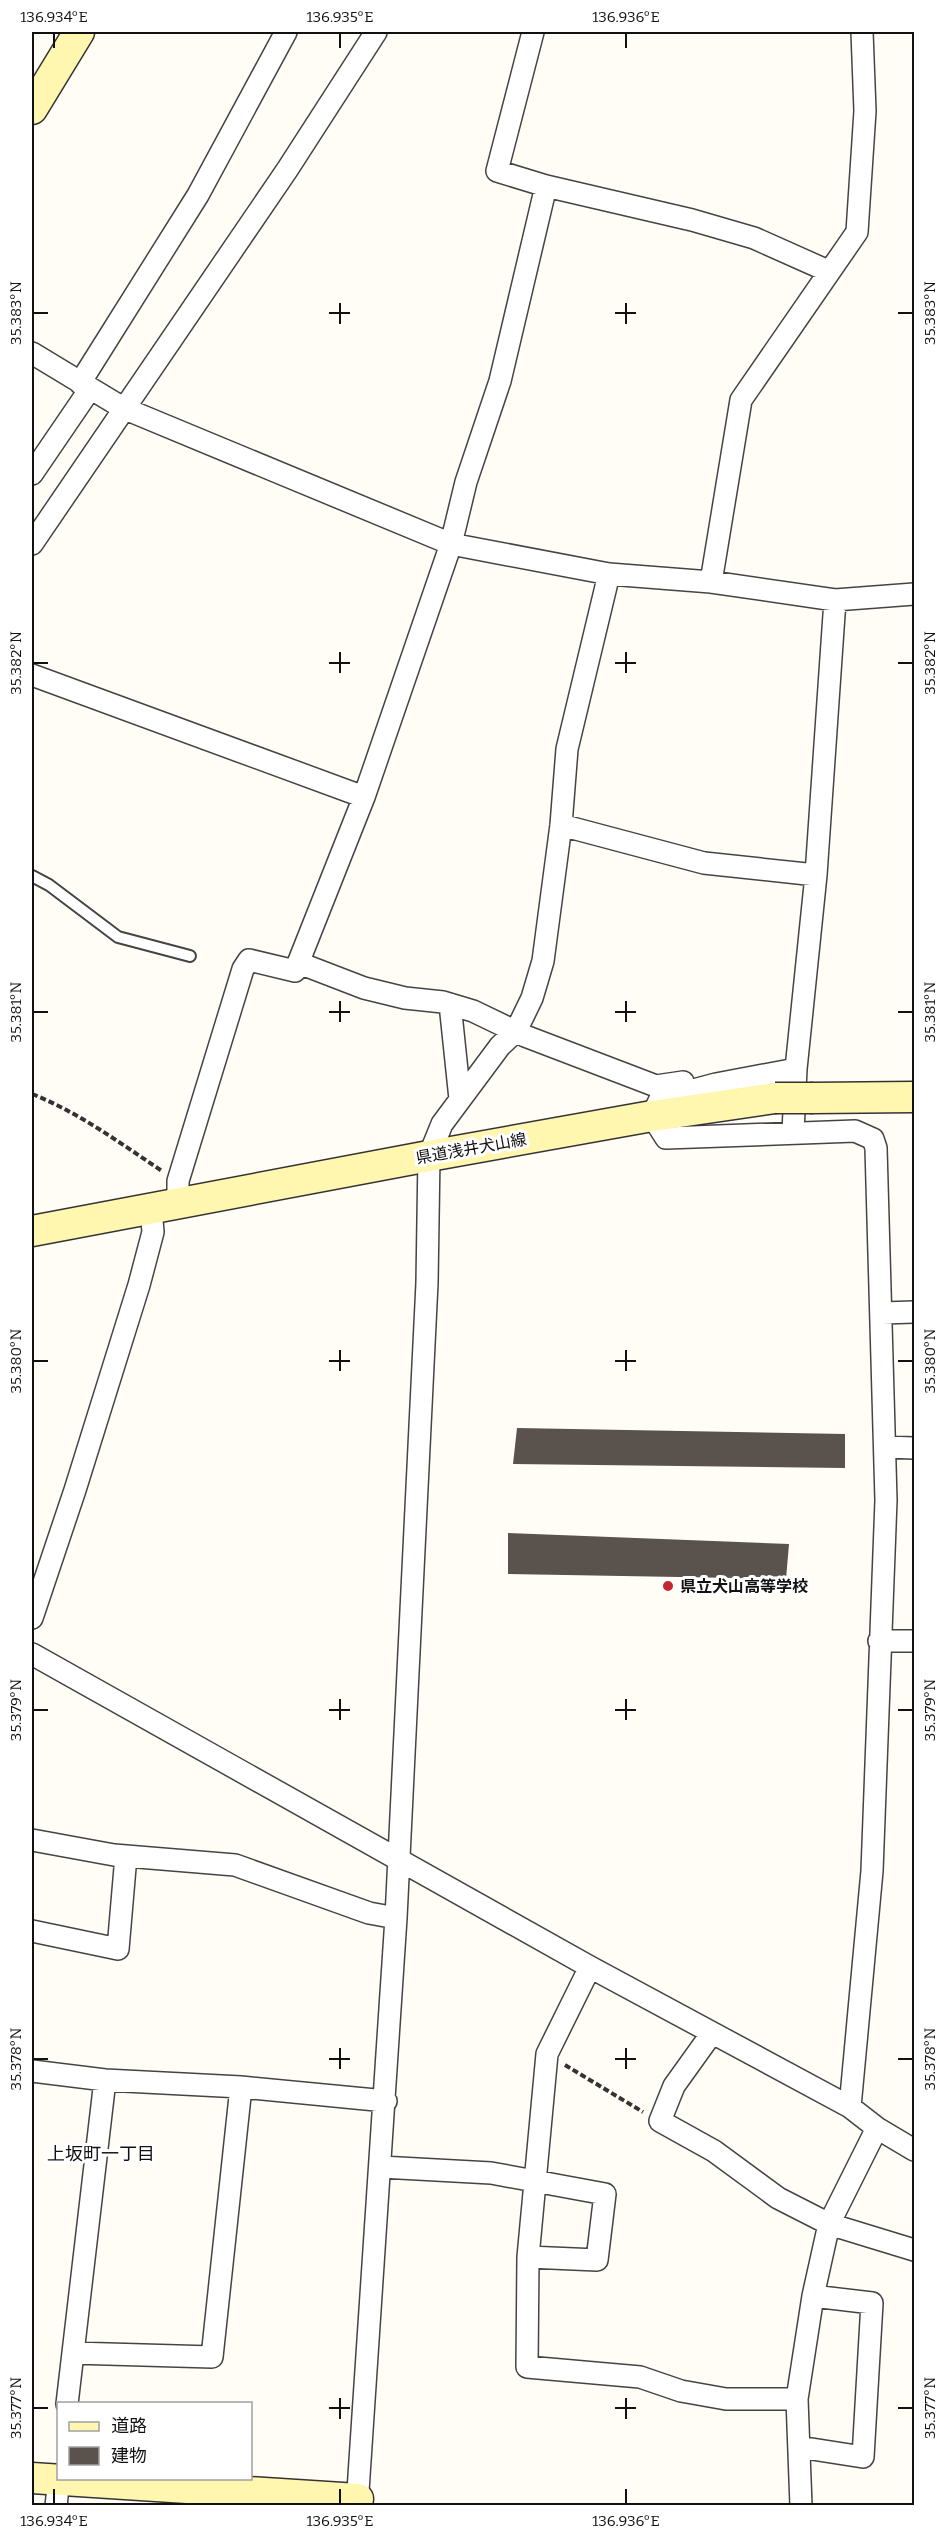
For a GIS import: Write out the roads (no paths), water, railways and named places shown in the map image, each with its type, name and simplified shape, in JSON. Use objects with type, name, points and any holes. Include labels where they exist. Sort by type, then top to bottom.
[{"type":"main road","points":[[32,109],[79,32]]},
{"type":"main road","name":"県道浅井犬山線","points":[[36,1226],[169,1198],[429,1156],[652,1116],[773,1098],[915,1097]]},
{"type":"main road","points":[[32,2478],[57,2479]]},
{"type":"main road","points":[[72,2480],[358,2502]]},
{"type":"street","points":[[32,474],[198,195],[214,160],[286,32]]},
{"type":"street","points":[[32,543],[281,179],[376,32]]},
{"type":"street","points":[[533,32],[497,171],[546,186],[692,220],[754,238],[828,271]]},
{"type":"street","points":[[711,582],[741,400],[857,232],[865,111],[862,32]]},
{"type":"street","points":[[32,1618],[75,1490],[139,1285],[153,1232],[169,1198],[243,969],[249,960],[295,971],[364,797],[451,544],[466,482],[500,381],[546,186]]},
{"type":"street","points":[[32,353],[123,408],[451,544],[609,574],[711,582],[835,600],[915,594]]},
{"type":"street","points":[[358,2502],[386,2101],[396,1918],[427,1283],[429,1156],[442,1124],[500,1046],[516,1031],[532,998],[543,961],[561,825],[567,749],[609,574]]},
{"type":"street","points":[[793,1132],[796,1069],[816,875],[835,600]]},
{"type":"street","points":[[32,675],[364,797]]},
{"type":"street","points":[[561,825],[704,863],[816,875]]},
{"type":"street","points":[[299,963],[364,988],[405,998],[450,1004],[473,1011],[516,1031],[656,1086],[698,1080],[716,1084]]},
{"type":"street","points":[[450,1004],[460,1099]]},
{"type":"street","points":[[796,1069],[716,1084],[660,1099],[652,1116],[666,1138],[855,1131],[873,1139],[882,1313],[886,1500],[872,1871],[850,2107]]},
{"type":"street","points":[[882,1313],[915,1312]]},
{"type":"street","points":[[885,1447],[915,1448]]},
{"type":"street","points":[[879,1641],[915,1641]]},
{"type":"street","points":[[32,1654],[398,1861],[850,2107],[877,2128],[915,2150]]},
{"type":"street","points":[[32,1840],[126,1856],[235,1865],[369,1913],[396,1918]]},
{"type":"street","points":[[32,1931],[118,1949],[126,1856]]},
{"type":"street","points":[[590,1967],[547,2054],[528,2257],[527,2367],[640,2377],[681,2391],[726,2399],[797,2399]]},
{"type":"street","points":[[712,2033],[674,2086],[660,2121],[714,2151],[778,2198],[829,2224],[915,2250]]},
{"type":"street","points":[[32,2071],[105,2080],[241,2087],[386,2101]]},
{"type":"street","points":[[67,2402],[105,2080]]},
{"type":"street","points":[[73,2353],[212,2357],[241,2087]]},
{"type":"street","points":[[801,2505],[797,2399],[813,2296],[829,2224],[877,2128]]},
{"type":"street","points":[[381,2166],[491,2173],[605,2194],[597,2260],[528,2257]]},
{"type":"street","points":[[798,2447],[863,2457],[872,2303],[813,2296]]},
{"type":"street","points":[[56,2505],[59,2480]]},
{"type":"lane","points":[[32,876],[49,885],[118,937],[189,956]]},
{"type":"place","name":"県立犬山高等学校","points":[[668,1586]]},
{"type":"district","name":"上坂町一丁目","points":[[101,2154]]}]
